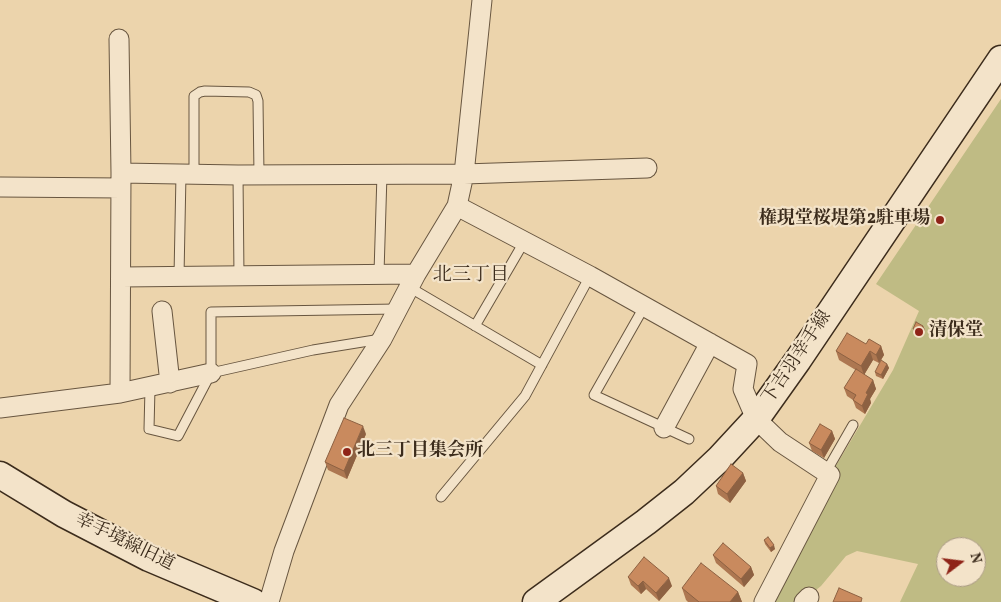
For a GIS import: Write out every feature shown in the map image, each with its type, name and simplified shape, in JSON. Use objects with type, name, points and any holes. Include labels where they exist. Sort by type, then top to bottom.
[{"type":"main road","name":"下吉羽幸手線","points":[[536,602],[684,492],[719,459],[756,419],[798,360],[1001,59]]},
{"type":"main road","name":"幸手境線旧道","points":[[0,475],[64,514],[149,558],[253,602]]},
{"type":"street","points":[[269,602],[284,551],[339,405],[382,339],[412,280],[457,206],[464,174],[482,0]]},
{"type":"street","points":[[119,38],[121,181],[120,393]]},
{"type":"street","points":[[0,188],[121,181],[188,174],[464,174],[647,168]]},
{"type":"street","points":[[457,206],[590,276],[748,364],[743,389],[756,419],[780,442],[830,475],[764,602]]},
{"type":"street","points":[[121,277],[239,277],[380,273],[412,280]]},
{"type":"street","points":[[162,311],[170,383]]},
{"type":"street","points":[[664,428],[710,343]]},
{"type":"street","points":[[0,408],[120,393],[150,388],[211,373]]},
{"type":"lane","points":[[179,276],[194,96],[205,91],[249,92],[256,95],[258,100],[259,175]]},
{"type":"lane","points":[[380,273],[382,174]]},
{"type":"lane","points":[[238,175],[239,277]]},
{"type":"lane","points":[[475,326],[524,242]]},
{"type":"lane","points":[[440,497],[525,396],[590,276]]},
{"type":"lane","points":[[412,280],[475,326],[542,365]]},
{"type":"lane","points":[[644,307],[594,395],[689,439]]},
{"type":"lane","points":[[150,388],[149,429],[178,436],[211,373],[211,312],[397,308]]},
{"type":"lane","points":[[211,373],[313,350],[382,339]]},
{"type":"lane","points":[[826,472],[853,425]]},
{"type":"shaded area","points":[[1001,99],[1001,602],[900,602],[918,564],[857,551],[846,556],[821,586],[801,602],[770,602],[834,469],[893,370],[919,311],[876,284]]},
{"type":"building","points":[[916,322],[923,326],[919,333],[913,329]]},
{"type":"building","points":[[847,333],[866,344],[869,339],[881,346],[876,355],[870,351],[861,366],[836,351]]},
{"type":"building","points":[[881,360],[887,364],[881,375],[875,372]]},
{"type":"building","points":[[856,369],[873,380],[862,406],[853,400],[856,395],[844,388]]},
{"type":"building","name":"北三丁目集会所","points":[[344,418],[363,426],[344,471],[325,462]]},
{"type":"building","points":[[820,424],[832,431],[821,450],[809,443]]},
{"type":"building","points":[[731,464],[743,473],[727,494],[716,486]]},
{"type":"building","points":[[768,537],[774,545],[770,548],[764,540]]},
{"type":"building","points":[[723,543],[751,567],[741,579],[713,555]]},
{"type":"building","points":[[644,557],[669,578],[656,593],[643,581],[638,586],[628,577]]},
{"type":"building","points":[[701,563],[738,592],[730,602],[699,602],[682,588]]},
{"type":"building","points":[[839,588],[862,598],[861,602],[833,602]]},
{"type":"place","name":"権現堂桜堤第2駐車場","points":[[940,220]]},
{"type":"place","name":"清保堂","points":[[919,332]]},
{"type":"place","name":"北三丁目集会所","points":[[347,452]]},
{"type":"district","name":"北三丁目","points":[[471,277]]}]
